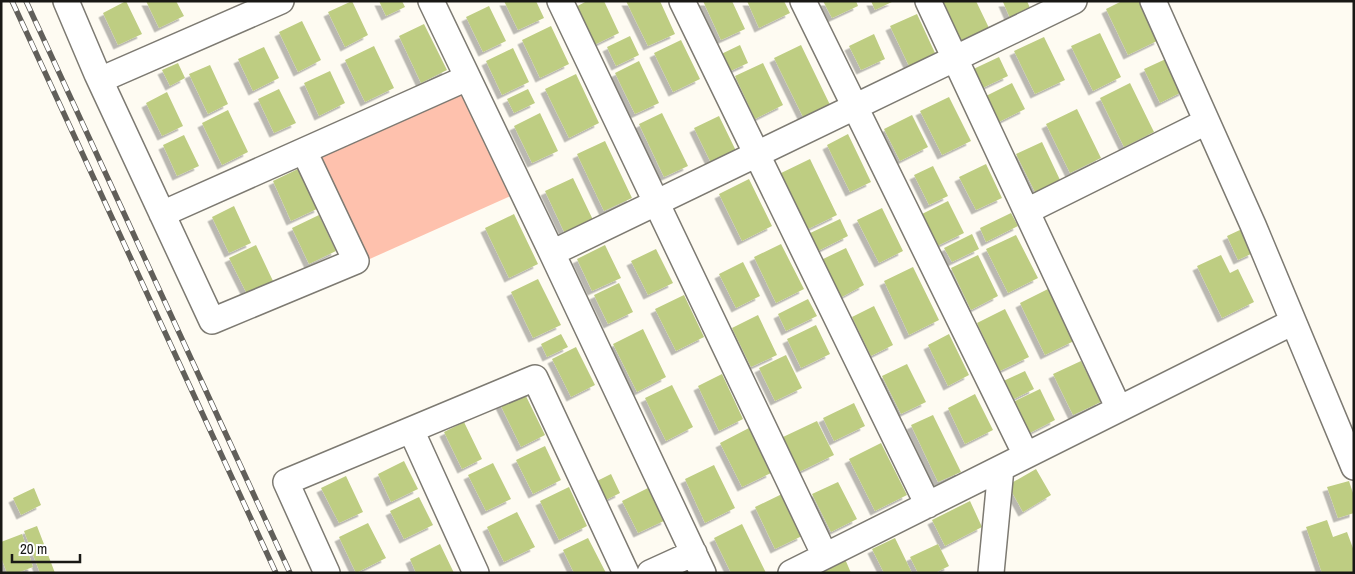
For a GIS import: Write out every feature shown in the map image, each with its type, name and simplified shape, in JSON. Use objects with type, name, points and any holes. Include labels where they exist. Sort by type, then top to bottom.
[{"type":"street","points":[[66,1],[100,80],[212,321],[356,261],[304,151]]},
{"type":"street","points":[[100,80],[281,1]]},
{"type":"street","points":[[431,1],[698,563],[650,573]]},
{"type":"street","points":[[560,1],[825,556]]},
{"type":"street","points":[[682,1],[928,505]]},
{"type":"street","points":[[803,1],[1026,456]]},
{"type":"street","points":[[928,1],[1120,409]]},
{"type":"street","points":[[1152,1],[1253,225],[1354,467]]},
{"type":"street","points":[[552,253],[956,58],[1060,4]]},
{"type":"street","points":[[162,214],[467,78]]},
{"type":"street","points":[[1027,211],[1206,122]]},
{"type":"street","points":[[791,573],[1293,322]]},
{"type":"street","points":[[327,573],[286,482],[535,378],[626,573]]},
{"type":"street","points":[[411,430],[476,573]]},
{"type":"street","points":[[991,573],[1001,468]]},
{"type":"shaded area","points":[[464,86],[517,193],[363,262],[312,154]]},
{"type":"building","points":[[126,1],[142,34],[118,45],[103,13]]},
{"type":"building","points":[[146,1],[176,1],[184,16],[159,28]]},
{"type":"building","points":[[352,1],[368,35],[345,47],[328,12]]},
{"type":"building","points":[[379,1],[402,1],[405,7],[386,16]]},
{"type":"building","points":[[504,1],[536,1],[544,18],[518,30]]},
{"type":"building","points":[[587,1],[604,1],[619,33],[588,48],[570,10]]},
{"type":"building","points":[[626,1],[660,1],[675,34],[648,46]]},
{"type":"building","points":[[703,1],[732,1],[745,29],[721,40]]},
{"type":"building","points":[[747,1],[784,1],[790,13],[759,28]]},
{"type":"building","points":[[823,1],[856,1],[858,6],[832,18]]},
{"type":"building","points":[[871,1],[894,1],[875,10]]},
{"type":"building","points":[[941,1],[976,1],[989,28],[961,42]]},
{"type":"building","points":[[1027,1],[1030,8],[1010,18],[1003,2]]},
{"type":"building","points":[[1122,1],[1140,1],[1159,40],[1128,55],[1106,9]]},
{"type":"building","points":[[489,6],[506,41],[483,52],[466,17]]},
{"type":"building","points":[[917,14],[935,53],[909,66],[890,26]]},
{"type":"building","points":[[302,21],[321,60],[298,72],[279,32]]},
{"type":"building","points":[[424,24],[447,70],[421,83],[399,36]]},
{"type":"building","points":[[551,26],[569,64],[540,78],[522,40]]},
{"type":"building","points":[[1100,33],[1121,77],[1093,91],[1071,46]]},
{"type":"building","points":[[874,34],[885,59],[861,70],[849,46]]},
{"type":"building","points":[[630,36],[639,55],[616,66],[607,47]]},
{"type":"building","points":[[1044,37],[1065,80],[1035,94],[1014,51]]},
{"type":"building","points":[[681,40],[700,79],[673,92],[654,53]]},
{"type":"building","points":[[740,45],[748,63],[724,74],[715,57]]},
{"type":"building","points":[[801,45],[832,109],[805,121],[774,58]]},
{"type":"building","points":[[374,46],[394,88],[365,102],[345,60]]},
{"type":"building","points":[[264,47],[279,78],[253,91],[238,59]]},
{"type":"building","points":[[513,48],[529,82],[502,95],[486,61]]},
{"type":"building","points":[[999,57],[1008,76],[974,92],[965,73]]},
{"type":"building","points":[[1168,58],[1184,91],[1160,103],[1144,69]]},
{"type":"building","points":[[639,61],[659,103],[635,114],[615,73]]},
{"type":"building","points":[[178,63],[185,78],[170,86],[162,70]]},
{"type":"building","points":[[763,63],[783,105],[755,119],[735,76]]},
{"type":"building","points":[[210,65],[228,104],[208,114],[189,74]]},
{"type":"building","points":[[330,71],[345,103],[319,116],[304,83]]},
{"type":"building","points":[[576,74],[599,123],[569,138],[545,89]]},
{"type":"building","points":[[1012,83],[1025,109],[999,122],[986,96]]},
{"type":"building","points":[[1130,83],[1154,132],[1124,147],[1100,98]]},
{"type":"building","points":[[279,89],[296,123],[274,133],[258,99]]},
{"type":"building","points":[[528,89],[535,103],[514,113],[507,99]]},
{"type":"building","points":[[167,92],[183,126],[162,136],[146,103]]},
{"type":"building","points":[[949,97],[971,141],[942,155],[920,111]]},
{"type":"building","points":[[1077,109],[1101,158],[1070,173],[1046,124]]},
{"type":"building","points":[[228,110],[248,152],[222,165],[202,123]]},
{"type":"building","points":[[540,113],[558,151],[532,163],[514,126]]},
{"type":"building","points":[[662,113],[688,166],[664,177],[639,124]]},
{"type":"building","points":[[912,115],[928,147],[900,161],[884,129]]},
{"type":"building","points":[[719,116],[737,153],[712,165],[694,128]]},
{"type":"building","points":[[848,134],[871,182],[850,192],[827,145]]},
{"type":"building","points":[[184,135],[199,166],[177,176],[163,145]]},
{"type":"building","points":[[605,141],[632,198],[604,211],[577,154]]},
{"type":"building","points":[[1042,142],[1061,182],[1036,194],[1016,154]]},
{"type":"building","points":[[810,159],[837,215],[804,231],[777,175]]},
{"type":"building","points":[[986,164],[1002,198],[976,210],[959,177]]},
{"type":"building","points":[[933,166],[948,196],[929,205],[914,175]]},
{"type":"building","points":[[300,168],[319,208],[291,221],[273,181]]},
{"type":"building","points":[[573,178],[594,222],[566,236],[545,191]]},
{"type":"building","points":[[749,179],[772,226],[742,241],[719,194]]},
{"type":"building","points":[[948,201],[964,233],[933,248],[918,216]]},
{"type":"building","points":[[234,206],[251,243],[229,253],[212,217]]},
{"type":"building","points":[[882,208],[903,251],[879,263],[857,220]]},
{"type":"building","points":[[1011,213],[1018,226],[986,242],[980,228]]},
{"type":"building","points":[[514,214],[538,264],[509,278],[485,228]]},
{"type":"building","points":[[319,215],[336,251],[309,264],[292,228]]},
{"type":"building","points":[[840,219],[848,236],[814,253],[806,235]]},
{"type":"building","points":[[1242,229],[1253,253],[1238,260],[1227,236]]},
{"type":"building","points":[[972,234],[979,249],[952,262],[944,248]]},
{"type":"building","points":[[1016,235],[1038,278],[1008,293],[986,249]]},
{"type":"building","points":[[781,244],[804,289],[776,303],[754,257]]},
{"type":"building","points":[[256,245],[273,281],[247,294],[229,258]]},
{"type":"building","points":[[605,245],[621,278],[592,291],[577,259]]},
{"type":"building","points":[[846,248],[864,285],[840,298],[821,260]]},
{"type":"building","points":[[656,249],[673,283],[648,295],[631,261]]},
{"type":"building","points":[[978,255],[998,296],[971,310],[951,268]]},
{"type":"building","points":[[1221,255],[1230,273],[1238,269],[1254,302],[1222,318],[1197,266]]},
{"type":"building","points":[[743,262],[760,296],[736,308],[719,274]]},
{"type":"building","points":[[913,267],[939,320],[909,335],[884,281]]},
{"type":"building","points":[[538,279],[561,325],[533,338],[511,292]]},
{"type":"building","points":[[619,283],[633,312],[608,324],[594,295]]},
{"type":"building","points":[[1048,289],[1074,341],[1045,355],[1020,303]]},
{"type":"building","points":[[684,295],[704,337],[676,351],[655,309]]},
{"type":"building","points":[[808,299],[817,316],[786,331],[778,314]]},
{"type":"building","points":[[874,306],[893,345],[871,356],[852,317]]},
{"type":"building","points":[[1005,309],[1029,357],[1000,371],[977,323]]},
{"type":"building","points":[[758,315],[777,355],[751,367],[732,328]]},
{"type":"building","points":[[816,325],[830,354],[801,368],[787,339]]},
{"type":"building","points":[[643,329],[666,377],[637,392],[613,344]]},
{"type":"building","points":[[561,334],[568,347],[547,357],[541,344]]},
{"type":"building","points":[[949,334],[969,375],[948,386],[928,345]]},
{"type":"building","points":[[576,347],[595,385],[571,397],[552,359]]},
{"type":"building","points":[[786,355],[802,388],[775,401],[759,368]]},
{"type":"building","points":[[1081,361],[1101,402],[1073,415],[1053,374]]},
{"type":"building","points":[[907,364],[926,402],[901,414],[882,376]]},
{"type":"building","points":[[1025,371],[1034,389],[1008,402],[999,383]]},
{"type":"building","points":[[722,374],[743,419],[719,431],[698,386]]},
{"type":"building","points":[[672,385],[693,427],[666,441],[645,398]]},
{"type":"building","points":[[1040,389],[1055,420],[1024,436],[1009,404]]},
{"type":"building","points":[[523,390],[545,435],[521,447],[499,402]]},
{"type":"building","points":[[975,394],[993,430],[965,444],[948,408]]},
{"type":"building","points":[[854,403],[865,426],[834,441],[823,418]]},
{"type":"building","points":[[933,415],[961,472],[938,482],[911,425]]},
{"type":"building","points":[[817,421],[834,455],[799,472],[783,437]]},
{"type":"building","points":[[464,422],[482,459],[462,469],[444,432]]},
{"type":"building","points":[[749,428],[771,473],[742,487],[720,443]]},
{"type":"building","points":[[881,443],[907,495],[875,511],[849,459]]},
{"type":"building","points":[[545,446],[561,480],[533,494],[516,460]]},
{"type":"building","points":[[404,461],[418,489],[391,502],[378,474]]},
{"type":"building","points":[[493,463],[511,499],[486,511],[468,475]]},
{"type":"building","points":[[714,465],[735,508],[705,523],[685,479]]},
{"type":"building","points":[[1036,469],[1051,495],[1023,512],[1008,485]]},
{"type":"building","points":[[611,474],[620,493],[602,502],[593,483]]},
{"type":"building","points":[[346,476],[363,512],[339,523],[321,488]]},
{"type":"building","points":[[1349,481],[1354,496],[1354,513],[1338,518],[1327,487]]},
{"type":"building","points":[[838,482],[857,519],[831,532],[812,494]]},
{"type":"building","points":[[569,487],[587,526],[559,540],[540,501]]},
{"type":"building","points":[[650,487],[666,520],[638,533],[622,501]]},
{"type":"building","points":[[34,488],[41,505],[21,515],[13,498]]},
{"type":"building","points":[[782,494],[802,536],[775,549],[755,507]]},
{"type":"building","points":[[419,497],[433,525],[404,539],[390,511]]},
{"type":"building","points":[[970,501],[982,527],[945,546],[932,520]]},
{"type":"building","points":[[517,512],[535,547],[504,562],[487,527]]},
{"type":"building","points":[[1327,520],[1333,537],[1347,532],[1354,551],[1354,573],[1322,573],[1306,527]]},
{"type":"building","points":[[368,523],[386,558],[356,573],[339,537]]},
{"type":"building","points":[[742,524],[766,573],[731,573],[714,538]]},
{"type":"building","points":[[37,526],[55,573],[40,573],[24,531]]},
{"type":"building","points":[[22,534],[33,567],[17,573],[7,573],[1,557],[1,542]]},
{"type":"building","points":[[588,538],[606,573],[574,573],[563,550]]},
{"type":"building","points":[[895,538],[912,573],[884,573],[872,549]]},
{"type":"building","points":[[440,544],[454,573],[416,573],[410,559]]},
{"type":"building","points":[[938,544],[949,566],[935,573],[918,573],[910,557]]},
{"type":"building","points":[[845,559],[851,573],[816,573]]},
{"type":"railway","points":[[12,1],[276,573]]},
{"type":"railway","points":[[26,1],[290,573]]}]
